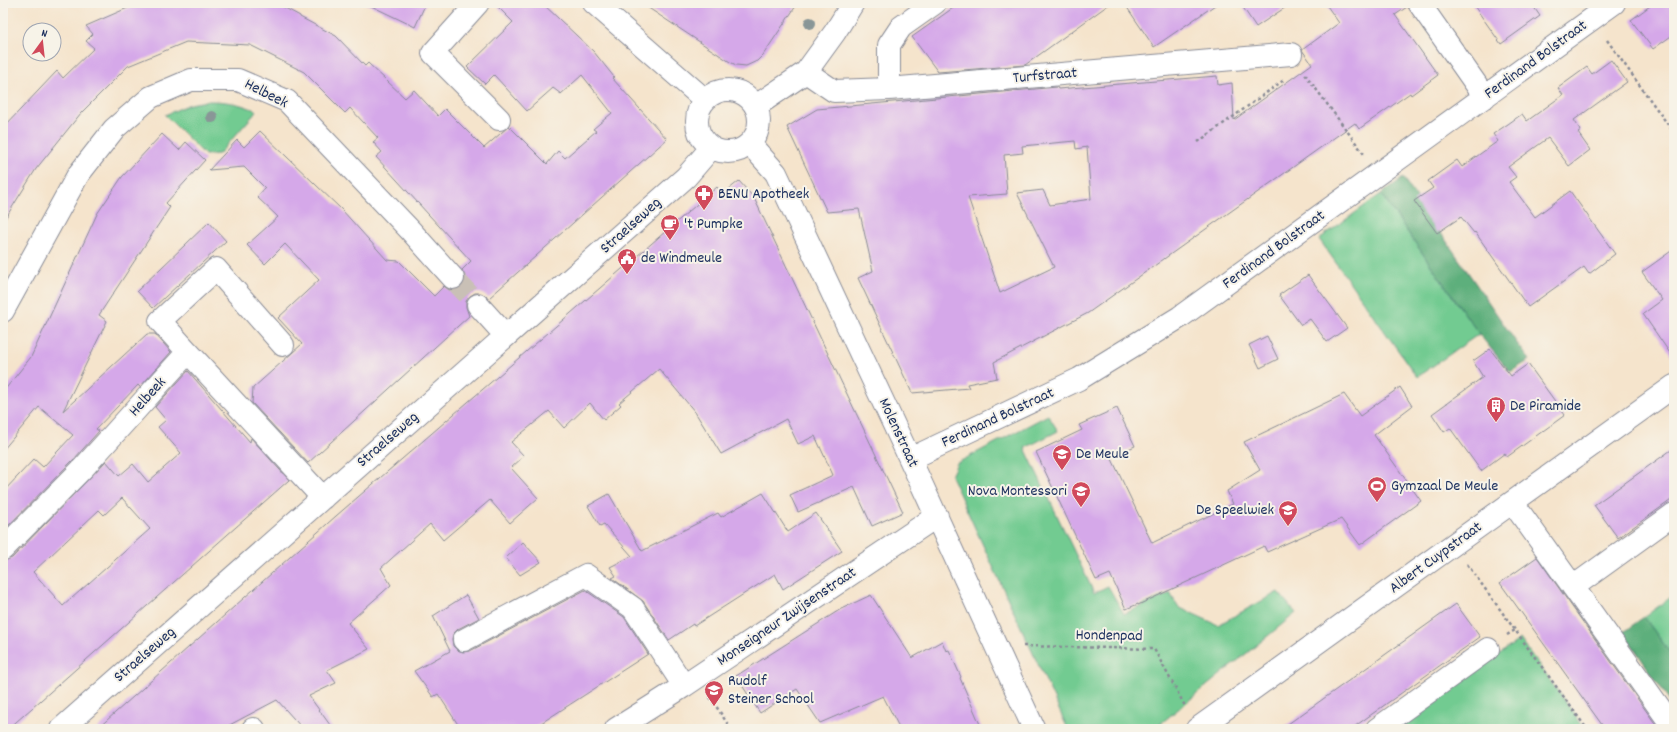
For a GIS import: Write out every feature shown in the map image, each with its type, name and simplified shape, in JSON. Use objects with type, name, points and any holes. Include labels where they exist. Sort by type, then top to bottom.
[{"type":"street","points":[[478,3],[433,53],[499,119]]},
{"type":"street","points":[[594,3],[705,100]]},
{"type":"street","points":[[756,106],[806,72],[835,32],[853,3]]},
{"type":"street","points":[[889,89],[889,45],[901,27],[935,3]]},
{"type":"street","points":[[1419,3],[1485,97]]},
{"type":"street","name":"Ferdinand Bolstraat","points":[[910,459],[1079,379],[1180,317],[1614,3]]},
{"type":"street","name":"Turfstraat","points":[[806,72],[834,92],[1296,61]]},
{"type":"street","name":"Helbeek","points":[[3,311],[78,175],[114,129],[151,97],[191,80],[238,80],[287,102],[410,230],[453,278]]},
{"type":"street","points":[[724,90],[736,91],[747,96],[756,106],[760,117],[758,131],[750,144],[742,150],[731,153],[720,152],[711,148],[701,138],[697,125],[698,114],[705,100],[714,93],[724,90]]},
{"type":"street","name":"Molenstraat","points":[[750,144],[776,173],[937,516],[1034,729]]},
{"type":"street","name":"Straelseweg","points":[[61,729],[686,176],[711,148]]},
{"type":"street","points":[[283,345],[216,269],[160,321],[323,498]]},
{"type":"street","points":[[478,305],[506,336]]},
{"type":"street","name":"Helbeek","points":[[3,549],[84,467],[188,352]]},
{"type":"street","name":"Albert Cuypstraat","points":[[1197,729],[1674,386]]},
{"type":"street","points":[[1513,503],[1674,728]]},
{"type":"street","points":[[1573,587],[1674,514]]},
{"type":"street","name":"Monseigneur Zwijsenstraat","points":[[616,729],[690,682],[937,516]]},
{"type":"street","points":[[464,640],[586,575],[633,608],[690,682]]},
{"type":"street","points":[[1377,729],[1488,649]]},
{"type":"path","points":[[1592,19],[1674,133]]},
{"type":"path","points":[[1198,142],[1296,61],[1378,174]]},
{"type":"path","points":[[1453,546],[1586,729]]},
{"type":"path","name":"Hondenpad","points":[[996,646],[1154,649],[1197,729]]},
{"type":"path","points":[[690,682],[731,729]]},
{"type":"green space","points":[[207,101],[232,103],[257,111],[219,154],[205,155],[165,115],[190,104]]},
{"type":"green space","points":[[1403,178],[1530,360],[1510,372],[1479,334],[1381,194]]},
{"type":"green space","points":[[1381,194],[1479,334],[1417,377],[1319,239]]},
{"type":"green space","points":[[1048,415],[1058,431],[1025,448],[1094,593],[1108,586],[1124,614],[1170,593],[1178,607],[1218,625],[1278,592],[1296,613],[1154,729],[1068,729],[951,476],[957,463]]},
{"type":"green space","points":[[1674,595],[1674,658],[1644,617]]},
{"type":"green space","points":[[1644,617],[1674,658],[1674,707],[1623,632]]},
{"type":"green space","points":[[1520,639],[1585,729],[1398,729]]},
{"type":"building","points":[[139,3],[276,3],[336,36],[365,66],[368,63],[405,98],[414,90],[438,116],[445,109],[484,148],[509,126],[547,164],[558,151],[565,158],[596,131],[593,129],[612,113],[582,75],[561,94],[553,88],[527,111],[494,75],[485,84],[467,67],[513,22],[494,3],[542,3],[594,52],[614,77],[612,78],[667,139],[489,298],[481,293],[475,293],[470,296],[466,301],[469,316],[308,463],[252,403],[253,388],[302,344],[278,318],[319,280],[285,244],[265,264],[247,245],[278,217],[257,197],[265,188],[244,167],[209,170],[237,140],[244,147],[260,131],[342,210],[387,260],[399,261],[434,296],[444,286],[449,290],[455,290],[462,287],[465,282],[465,276],[462,270],[471,261],[376,157],[382,152],[373,142],[378,138],[350,108],[345,113],[304,72],[250,45],[186,42],[128,66],[81,113],[36,169],[3,222],[3,128],[57,71],[63,78],[94,48],[86,41],[93,34],[86,26]]},
{"type":"building","points":[[365,3],[426,3],[415,27]]},
{"type":"building","points":[[641,3],[798,3],[763,55],[757,61],[746,66],[736,65],[730,62]]},
{"type":"building","points":[[960,3],[1111,3],[1025,65],[938,72],[912,37]]},
{"type":"building","points":[[1124,3],[1218,3],[1154,47]]},
{"type":"building","points":[[1240,3],[1292,3],[1256,27]]},
{"type":"building","points":[[1325,3],[1407,3],[1407,7],[1395,15],[1438,75],[1411,95],[1410,93],[1359,129],[1355,123],[1088,313],[994,362],[997,378],[967,384],[969,388],[912,393],[858,278],[873,271],[859,209],[827,212],[787,127],[817,109],[1057,87],[1058,89],[1217,76],[1218,85],[1232,83],[1234,120],[1312,64],[1302,50],[1339,23]],"holes":[[[1075,141],[1076,149],[1087,147],[1091,199],[1050,205],[1043,190],[1017,193],[1054,267],[1000,293],[968,197],[1007,194],[1004,155],[1023,153],[1022,146]]]},
{"type":"building","points":[[1472,3],[1531,3],[1540,16],[1501,44]]},
{"type":"building","points":[[1654,3],[1674,3],[1674,34],[1653,49],[1631,20]]},
{"type":"building","points":[[1611,60],[1627,82],[1574,120],[1581,131],[1578,133],[1590,150],[1569,166],[1548,138],[1508,167],[1516,177],[1509,182],[1535,217],[1570,191],[1615,254],[1589,274],[1584,267],[1528,307],[1475,232],[1474,233],[1461,217],[1437,233],[1414,201],[1433,188],[1428,181],[1457,160],[1462,167],[1498,141],[1493,134],[1522,114],[1527,121],[1563,95],[1558,88],[1587,67],[1592,74]]},
{"type":"building","points":[[162,134],[179,150],[186,142],[205,160],[166,203],[170,207],[99,315],[107,321],[63,411],[147,334],[155,334],[171,352],[140,387],[138,385],[96,429],[99,431],[75,458],[3,531],[3,492],[34,459],[43,467],[73,435],[39,407],[3,450],[3,392],[31,357],[97,214],[122,177]]},
{"type":"building","points":[[739,181],[754,198],[903,512],[872,526],[854,487],[798,512],[790,495],[833,475],[815,436],[798,444],[786,419],[721,454],[695,412],[659,369],[619,403],[621,405],[604,420],[590,403],[564,428],[549,411],[511,442],[524,456],[511,468],[538,498],[510,523],[490,500],[443,540],[430,524],[381,568],[391,585],[348,623],[369,649],[327,670],[336,683],[309,696],[333,729],[303,729],[277,700],[222,729],[97,729],[336,516],[717,187],[723,194]]},
{"type":"building","points":[[209,222],[226,241],[153,308],[137,291]]},
{"type":"building","points":[[1674,249],[1674,359],[1643,314],[1662,300],[1642,272]]},
{"type":"building","points":[[1308,275],[1347,328],[1327,342],[1310,319],[1301,325],[1279,295]]},
{"type":"building","points":[[1267,336],[1278,359],[1260,368],[1249,345]]},
{"type":"building","points":[[1490,349],[1511,376],[1528,364],[1565,415],[1507,457],[1505,453],[1481,471],[1450,428],[1444,432],[1432,414],[1483,377],[1473,361]]},
{"type":"building","points":[[188,371],[250,442],[251,438],[289,480],[8,729],[3,729],[3,561],[12,558],[106,461],[119,476],[133,464],[148,482],[181,453],[158,427],[166,420],[155,407]],"holes":[[[122,498],[150,529],[63,606],[33,572],[99,510],[104,515]]]},
{"type":"building","points":[[1400,387],[1412,406],[1374,435],[1421,501],[1360,545],[1341,519],[1267,552],[1264,546],[1138,605],[1126,609],[1110,574],[1096,580],[1036,452],[1082,430],[1079,425],[1117,408],[1135,446],[1111,457],[1152,543],[1233,504],[1227,491],[1260,470],[1244,442],[1344,394],[1360,416]]},
{"type":"building","points":[[1674,448],[1674,498],[1618,538],[1594,505]]},
{"type":"building","points":[[763,493],[788,532],[816,513],[842,551],[783,589],[775,574],[694,626],[693,624],[669,640],[643,601],[612,578],[616,576],[610,567],[632,556],[604,524],[600,526],[588,506],[609,494],[642,551],[718,513],[721,517]]},
{"type":"building","points":[[523,542],[541,562],[520,575],[506,558]]},
{"type":"building","points":[[1537,557],[1659,729],[1605,729],[1500,583]]},
{"type":"building","points":[[585,590],[624,617],[648,654],[532,729],[461,729],[438,694],[433,697],[414,671],[450,651],[433,616],[466,595],[479,618],[458,629],[453,634],[453,646],[457,650],[463,652],[470,651]]},
{"type":"building","points":[[871,595],[912,658],[942,641],[946,651],[949,650],[982,729],[900,729],[883,696],[820,723],[797,689],[760,713],[736,676],[841,609]]},
{"type":"building","points":[[1456,604],[1480,637],[1351,729],[1281,729]]},
{"type":"tunnel","points":[[453,278],[478,305]]},
{"type":"place","name":"BENU Apotheek","points":[[704,211]]},
{"type":"place","name":"'t Pumpke","points":[[670,241]]},
{"type":"place","name":"de Windmeule","points":[[627,275]]},
{"type":"place","name":"De Piramide","points":[[1496,423]]},
{"type":"place","name":"De Meule","points":[[1062,471]]},
{"type":"place","name":"Gymzaal De Meule","points":[[1377,503]]},
{"type":"place","name":"Nova Montessori","points":[[1081,508]]},
{"type":"place","name":"De Speelwiek","points":[[1288,527]]},
{"type":"place","name":"Rudolf Steiner School","points":[[714,707]]}]
